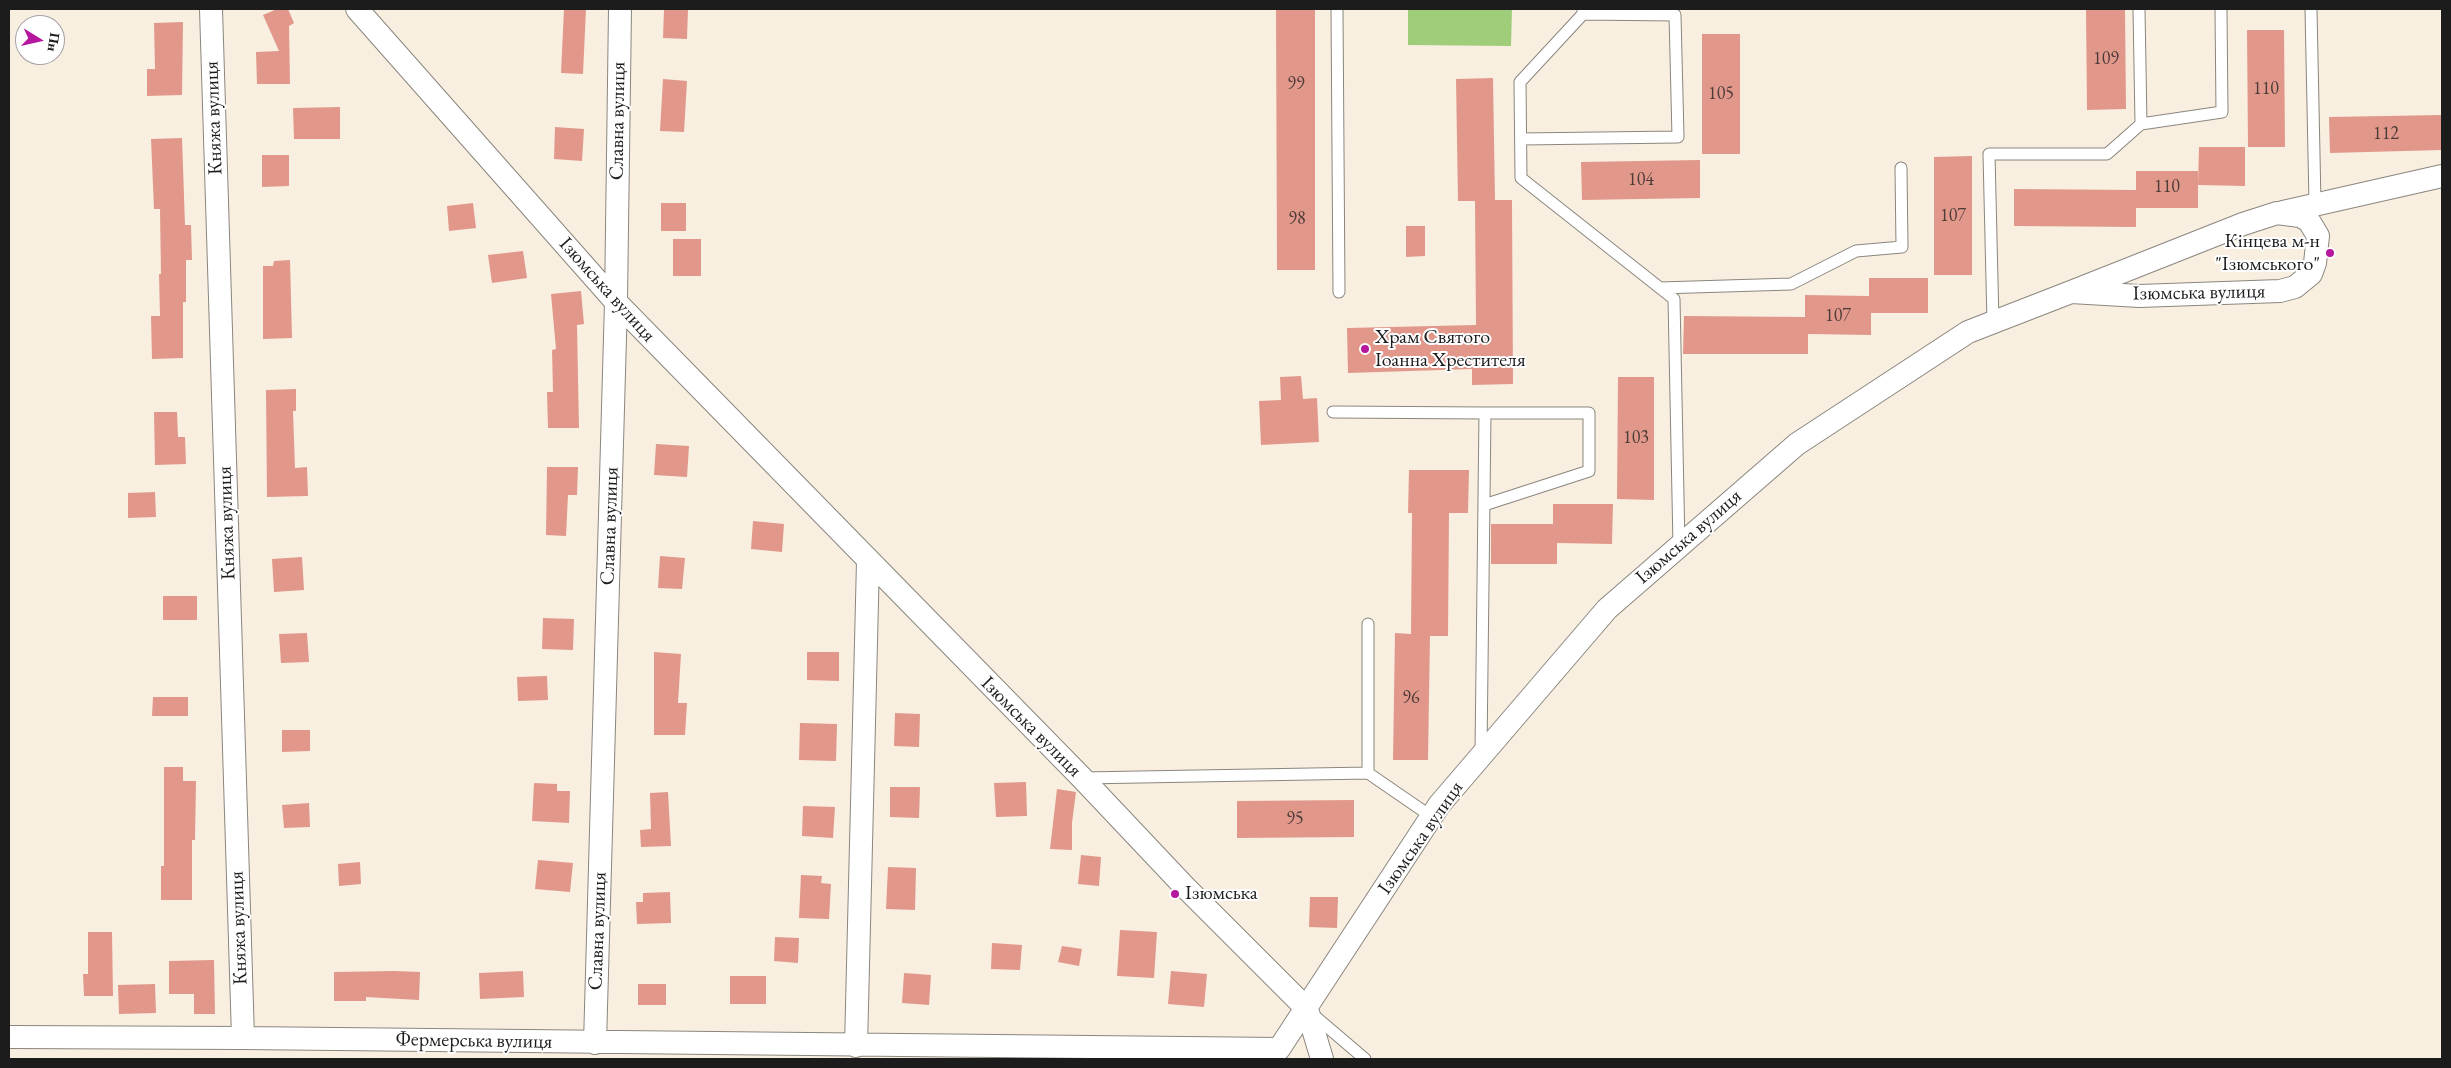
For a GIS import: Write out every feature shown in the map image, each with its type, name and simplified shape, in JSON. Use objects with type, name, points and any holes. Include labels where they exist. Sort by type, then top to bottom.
[{"type":"street","name":"Княжа вулиця","points":[[210,9],[243,1038]]},
{"type":"street","name":"Ізюмська вулиця","points":[[357,9],[616,302],[1082,778],[1185,887],[1307,1009],[1432,817],[1480,757],[1607,609],[1797,444],[1968,332],[2242,224],[2277,213],[2300,216],[2309,221],[2318,236],[2316,263],[2311,274],[2294,287],[2270,292],[2139,296],[2071,292]]},
{"type":"street","name":"Славна вулиця","points":[[595,1043],[616,302],[620,9]]},
{"type":"street","points":[[2277,213],[2442,176]]},
{"type":"street","points":[[856,1046],[868,561]]},
{"type":"street","name":"Фермерська вулиця","points":[[9,1037],[1279,1050],[1307,1009]]},
{"type":"street","points":[[1307,1009],[1322,1059]]},
{"type":"lane","points":[[1337,9],[1339,292]]},
{"type":"lane","points":[[2139,9],[2141,124]]},
{"type":"lane","points":[[1993,323],[1988,154],[2108,154],[2141,124],[2222,112],[2221,9]]},
{"type":"lane","points":[[2311,9],[2315,203]]},
{"type":"lane","points":[[1520,140],[1678,137],[1675,15],[1583,12],[1520,82],[1520,140],[1521,178],[1674,298],[1679,546]]},
{"type":"lane","points":[[1660,288],[1791,284],[1856,251],[1902,247],[1901,168]]},
{"type":"lane","points":[[1333,412],[1485,414],[1589,412],[1589,471],[1484,505]]},
{"type":"lane","points":[[1480,757],[1485,414]]},
{"type":"lane","points":[[1368,624],[1368,773]]},
{"type":"lane","points":[[1082,778],[1368,773],[1432,817]]},
{"type":"lane","points":[[1307,1009],[1365,1059]]},
{"type":"green space","points":[[1408,9],[1512,9],[1511,46],[1408,45]]},
{"type":"building","points":[[277,9],[288,9],[294,23],[289,26],[290,84],[257,84],[256,52],[279,51],[263,15]]},
{"type":"building","points":[[564,9],[586,9],[583,74],[561,73]]},
{"type":"building","points":[[664,9],[688,9],[687,39],[663,38]]},
{"type":"building","points":[[1276,9],[1315,9],[1315,270],[1277,270]]},
{"type":"building","points":[[2086,9],[2125,9],[2126,109],[2087,110]]},
{"type":"building","points":[[183,22],[182,95],[147,96],[147,69],[155,69],[154,23]]},
{"type":"building","points":[[2247,30],[2284,30],[2285,147],[2248,147]]},
{"type":"building","points":[[1702,34],[1740,34],[1740,154],[1702,154]]},
{"type":"building","points":[[1493,78],[1495,200],[1512,200],[1513,384],[1472,385],[1472,369],[1348,373],[1347,328],[1476,325],[1475,201],[1458,201],[1456,79]]},
{"type":"building","points":[[663,79],[687,81],[684,132],[660,131]]},
{"type":"building","points":[[340,107],[340,139],[294,139],[293,108]]},
{"type":"building","points":[[2442,115],[2442,150],[2330,153],[2329,117]]},
{"type":"building","points":[[555,127],[584,129],[582,161],[554,159]]},
{"type":"building","points":[[182,138],[185,225],[191,225],[192,260],[186,260],[186,302],[183,302],[183,358],[152,359],[151,316],[160,316],[159,274],[161,274],[160,209],[154,209],[151,139]]},
{"type":"building","points":[[2199,147],[2245,147],[2245,186],[2198,185]]},
{"type":"building","points":[[262,155],[289,155],[289,186],[262,187]]},
{"type":"building","points":[[1972,156],[1972,275],[1934,275],[1934,157]]},
{"type":"building","points":[[1700,160],[1700,198],[1582,200],[1581,162]]},
{"type":"building","points":[[2136,171],[2198,171],[2198,208],[2136,208],[2136,227],[2014,226],[2014,189],[2136,190]]},
{"type":"building","points":[[473,203],[476,228],[449,231],[447,206]]},
{"type":"building","points":[[661,203],[686,203],[686,231],[661,231]]},
{"type":"building","points":[[1406,226],[1425,226],[1425,256],[1406,257]]},
{"type":"building","points":[[673,239],[701,239],[701,276],[673,276]]},
{"type":"building","points":[[523,251],[527,278],[492,283],[488,255]]},
{"type":"building","points":[[290,260],[292,338],[263,339],[263,266],[273,266],[274,261]]},
{"type":"building","points":[[1869,278],[1928,278],[1928,313],[1871,313],[1871,335],[1808,334],[1808,354],[1683,354],[1684,316],[1805,317],[1805,295],[1869,296]]},
{"type":"building","points":[[581,291],[584,324],[577,325],[579,428],[548,428],[547,392],[553,392],[552,350],[556,349],[551,294]]},
{"type":"building","points":[[1301,376],[1303,399],[1317,398],[1319,442],[1261,445],[1259,401],[1281,400],[1280,377]]},
{"type":"building","points":[[1618,377],[1654,377],[1654,500],[1617,499]]},
{"type":"building","points":[[296,389],[296,411],[293,411],[295,468],[307,467],[308,496],[267,497],[266,390]]},
{"type":"building","points":[[154,412],[177,412],[178,437],[185,437],[186,464],[155,465]]},
{"type":"building","points":[[656,444],[689,446],[687,477],[654,475]]},
{"type":"building","points":[[547,467],[578,467],[577,495],[568,495],[566,536],[546,535]]},
{"type":"building","points":[[1409,470],[1469,470],[1468,513],[1449,513],[1448,636],[1430,636],[1428,760],[1393,760],[1395,633],[1411,634],[1412,513],[1408,513]]},
{"type":"building","points":[[155,492],[156,517],[128,518],[128,493]]},
{"type":"building","points":[[1553,504],[1613,504],[1612,544],[1557,543],[1557,564],[1491,564],[1491,524],[1553,524]]},
{"type":"building","points":[[753,521],[784,524],[782,552],[751,549]]},
{"type":"building","points":[[660,556],[685,558],[682,589],[658,588]]},
{"type":"building","points":[[302,557],[304,590],[274,592],[272,559]]},
{"type":"building","points":[[163,596],[197,596],[197,620],[163,620]]},
{"type":"building","points":[[543,618],[574,619],[573,650],[542,649]]},
{"type":"building","points":[[307,633],[309,662],[281,663],[279,634]]},
{"type":"building","points":[[654,652],[681,654],[678,703],[687,703],[685,735],[654,735]]},
{"type":"building","points":[[807,652],[839,652],[839,681],[807,680]]},
{"type":"building","points":[[547,676],[548,700],[518,701],[517,677]]},
{"type":"building","points":[[153,697],[188,697],[188,716],[152,716]]},
{"type":"building","points":[[895,713],[920,714],[919,747],[894,746]]},
{"type":"building","points":[[800,723],[837,724],[836,761],[799,760]]},
{"type":"building","points":[[282,730],[310,730],[310,751],[282,752]]},
{"type":"building","points":[[164,767],[183,767],[183,781],[196,781],[195,840],[192,840],[192,900],[161,900],[161,866],[164,866]]},
{"type":"building","points":[[1026,782],[1027,816],[996,817],[994,783]]},
{"type":"building","points":[[534,783],[557,784],[557,791],[570,791],[569,823],[532,821]]},
{"type":"building","points":[[890,787],[920,787],[919,818],[890,817]]},
{"type":"building","points":[[1057,789],[1076,792],[1072,823],[1072,850],[1050,849]]},
{"type":"building","points":[[668,792],[671,846],[641,847],[640,830],[651,829],[650,793]]},
{"type":"building","points":[[1354,800],[1354,837],[1237,838],[1237,801]]},
{"type":"building","points":[[309,803],[310,827],[284,828],[282,805]]},
{"type":"building","points":[[803,806],[835,807],[833,838],[802,836]]},
{"type":"building","points":[[1081,855],[1101,857],[1099,886],[1078,884]]},
{"type":"building","points":[[538,860],[573,863],[570,892],[535,889]]},
{"type":"building","points":[[360,862],[361,884],[339,886],[338,864]]},
{"type":"building","points":[[888,867],[916,868],[915,910],[886,909]]},
{"type":"building","points":[[801,875],[822,876],[821,883],[831,884],[829,919],[799,918]]},
{"type":"building","points":[[670,892],[671,923],[637,924],[636,902],[643,902],[643,893]]},
{"type":"building","points":[[1310,897],[1338,897],[1337,928],[1309,927]]},
{"type":"building","points":[[1120,930],[1157,932],[1154,978],[1117,976]]},
{"type":"building","points":[[88,932],[112,932],[113,996],[84,996],[83,974],[88,974]]},
{"type":"building","points":[[775,937],[799,938],[798,963],[774,961]]},
{"type":"building","points":[[992,943],[1022,945],[1020,970],[991,969]]},
{"type":"building","points":[[1062,946],[1082,949],[1079,966],[1058,962]]},
{"type":"building","points":[[214,960],[215,1014],[194,1014],[194,994],[169,994],[169,961]]},
{"type":"building","points":[[523,971],[524,997],[480,999],[479,973]]},
{"type":"building","points":[[1171,971],[1207,974],[1204,1007],[1168,1004]]},
{"type":"building","points":[[334,972],[420,972],[419,1000],[366,997],[366,1001],[334,1001]]},
{"type":"building","points":[[904,973],[931,975],[929,1005],[902,1003]]},
{"type":"building","points":[[730,976],[766,976],[766,1004],[730,1004]]},
{"type":"building","points":[[155,984],[156,1013],[119,1014],[118,985]]},
{"type":"building","points":[[638,984],[666,984],[666,1005],[638,1005]]},
{"type":"place","name":"Кінцева м-н \"Ізюмського\"","points":[[2330,253]]},
{"type":"place","name":"Храм Святого Іоанна Хрестителя","points":[[1365,349]]},
{"type":"place","name":"Ізюмська","points":[[1175,894]]}]
